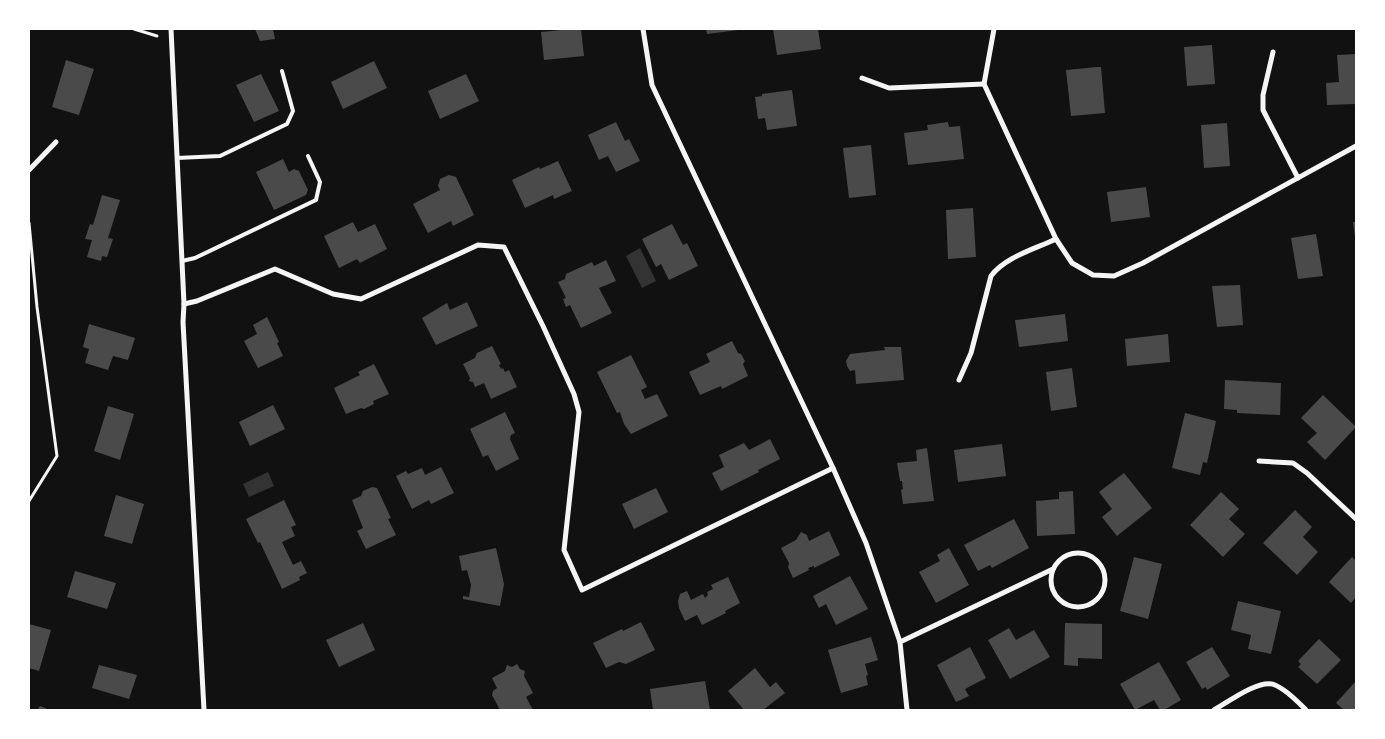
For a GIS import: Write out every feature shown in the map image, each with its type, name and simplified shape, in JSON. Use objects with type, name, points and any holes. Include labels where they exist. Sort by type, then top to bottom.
[{"type":"street","points":[[170,29],[184,304],[183,322],[204,710]]},
{"type":"street","points":[[642,29],[652,85],[833,468],[866,543],[900,642],[907,710]]},
{"type":"street","points":[[994,29],[984,84],[1056,239],[1072,263],[1093,275],[1114,276],[1143,263],[1356,146]]},
{"type":"street","points":[[1273,52],[1263,95],[1263,110],[1298,178]]},
{"type":"street","points":[[862,78],[889,88],[984,84]]},
{"type":"street","points":[[29,170],[56,142]]},
{"type":"street","points":[[959,380],[971,353],[991,276],[1000,266],[1008,261],[1056,239]]},
{"type":"street","points":[[184,304],[197,301],[275,269],[333,294],[361,299],[478,245],[504,246],[544,326],[574,394],[579,412],[564,550],[582,590],[833,468]]},
{"type":"street","points":[[1259,461],[1293,463],[1307,473],[1356,519]]},
{"type":"street","points":[[900,642],[1053,569],[1064,556],[1073,553],[1082,553],[1097,561],[1105,576],[1105,585],[1102,593],[1096,601],[1088,606],[1070,607],[1055,596],[1050,578],[1053,569]]},
{"type":"street","points":[[1214,710],[1258,685],[1266,683],[1284,690],[1306,710]]},
{"type":"lane","points":[[177,158],[220,156],[287,124],[293,110],[282,71]]},
{"type":"lane","points":[[182,261],[195,258],[316,200],[320,182],[308,156]]},
{"type":"path","points":[[134,29],[160,37]]},
{"type":"path","points":[[29,223],[37,307],[57,456],[29,501]]},
{"type":"shaded area","points":[[640,248],[656,281],[642,288],[626,256]]},
{"type":"shaded area","points":[[268,472],[274,486],[249,497],[243,484]]},
{"type":"building","points":[[255,29],[273,29],[275,39],[260,41]]},
{"type":"building","points":[[581,29],[584,56],[544,60],[541,32]]},
{"type":"building","points":[[706,29],[738,29],[739,30],[707,34]]},
{"type":"building","points":[[773,29],[818,29],[821,49],[777,55]]},
{"type":"building","points":[[1212,45],[1215,84],[1187,86],[1184,47]]},
{"type":"building","points":[[1356,54],[1356,104],[1327,105],[1326,83],[1339,82],[1337,55]]},
{"type":"building","points":[[66,60],[94,69],[79,115],[52,107]]},
{"type":"building","points":[[374,61],[387,88],[343,109],[331,82]]},
{"type":"building","points":[[1101,67],[1105,113],[1071,116],[1066,70]]},
{"type":"building","points":[[261,74],[279,111],[254,122],[236,85]]},
{"type":"building","points":[[466,74],[479,101],[440,119],[428,91]]},
{"type":"building","points":[[792,90],[797,126],[767,130],[765,118],[758,119],[755,97],[762,96],[762,94]]},
{"type":"building","points":[[616,122],[625,141],[629,139],[640,161],[616,172],[608,156],[599,160],[588,135]]},
{"type":"building","points":[[948,122],[949,127],[960,126],[964,159],[908,165],[904,133],[928,130],[927,125]]},
{"type":"building","points":[[1227,123],[1230,166],[1204,168],[1201,125]]},
{"type":"building","points":[[871,145],[876,195],[849,198],[843,148]]},
{"type":"building","points":[[283,159],[289,172],[294,169],[299,171],[308,190],[306,195],[274,210],[256,172]]},
{"type":"building","points":[[558,161],[572,191],[554,199],[553,195],[525,208],[512,180],[539,167],[540,169]]},
{"type":"building","points":[[449,175],[456,177],[474,215],[453,226],[451,221],[428,233],[413,204],[440,190],[438,186],[440,179]]},
{"type":"building","points":[[1146,187],[1150,217],[1111,222],[1107,192]]},
{"type":"building","points":[[102,195],[120,200],[108,238],[113,239],[107,257],[102,256],[101,261],[87,257],[92,240],[85,239],[90,224],[93,225]]},
{"type":"building","points":[[973,208],[976,257],[948,259],[946,210]]},
{"type":"building","points":[[353,222],[358,232],[375,224],[387,249],[360,263],[357,259],[339,268],[324,236]]},
{"type":"building","points":[[1353,222],[1356,222],[1356,237],[1355,237]]},
{"type":"building","points":[[672,224],[683,245],[687,243],[698,266],[669,280],[661,264],[656,267],[642,239]]},
{"type":"building","points":[[1316,234],[1323,276],[1298,279],[1291,238]]},
{"type":"building","points":[[606,260],[616,281],[599,288],[612,313],[581,328],[570,305],[566,307],[563,299],[566,298],[558,282],[565,279],[566,274],[592,262],[594,266]]},
{"type":"building","points":[[1240,285],[1243,325],[1217,327],[1212,286]]},
{"type":"building","points":[[467,302],[478,326],[436,345],[422,318],[447,303],[450,310]]},
{"type":"building","points":[[1065,314],[1068,341],[1019,347],[1015,320]]},
{"type":"building","points":[[267,317],[279,342],[277,343],[283,356],[258,368],[244,341],[257,334],[253,325]]},
{"type":"building","points":[[89,324],[135,338],[128,360],[113,356],[108,370],[85,363],[89,349],[83,347]]},
{"type":"building","points":[[1168,334],[1170,362],[1127,366],[1125,339]]},
{"type":"building","points":[[732,341],[738,353],[741,354],[745,361],[743,364],[748,376],[722,389],[721,386],[700,395],[689,372],[710,362],[706,354]]},
{"type":"building","points":[[492,346],[501,364],[499,365],[501,369],[503,368],[505,372],[509,370],[517,387],[491,399],[484,383],[475,387],[473,382],[469,381],[470,378],[463,364],[475,358],[477,353]]},
{"type":"building","points":[[884,347],[901,347],[904,380],[856,384],[855,370],[850,371],[846,361],[850,354],[885,350]]},
{"type":"building","points":[[631,355],[647,387],[641,390],[645,399],[657,394],[668,416],[631,434],[624,424],[620,412],[617,413],[597,372]]},
{"type":"building","points":[[374,364],[389,394],[373,401],[374,404],[364,409],[361,408],[346,414],[334,388],[360,375],[358,372]]},
{"type":"building","points":[[1072,368],[1077,407],[1051,411],[1046,372]]},
{"type":"building","points":[[1225,380],[1281,383],[1280,415],[1237,413],[1237,410],[1224,409]]},
{"type":"building","points":[[1323,395],[1356,427],[1325,460],[1307,442],[1317,433],[1301,418]]},
{"type":"building","points":[[273,405],[285,429],[250,446],[239,422]]},
{"type":"building","points":[[108,406],[134,414],[120,460],[94,451]]},
{"type":"building","points":[[505,412],[515,433],[511,435],[510,439],[519,459],[496,471],[488,455],[483,457],[470,429]]},
{"type":"building","points":[[1185,413],[1216,421],[1207,463],[1203,462],[1200,475],[1172,468]]},
{"type":"building","points":[[770,439],[780,459],[721,491],[712,473],[724,467],[719,455],[744,443],[749,450]]},
{"type":"building","points":[[1002,444],[1006,476],[958,482],[954,450]]},
{"type":"building","points":[[927,448],[934,501],[903,504],[902,481],[900,481],[897,463],[917,461],[916,450]]},
{"type":"building","points":[[441,467],[454,493],[431,504],[429,500],[412,509],[396,476],[406,471],[408,474],[422,468],[425,475]]},
{"type":"building","points":[[1124,473],[1152,508],[1117,536],[1102,517],[1112,509],[1099,492]]},
{"type":"building","points":[[372,487],[377,488],[391,518],[388,519],[396,535],[366,549],[357,531],[363,528],[352,500],[361,496],[363,491]]},
{"type":"building","points":[[656,488],[668,512],[634,529],[622,504]]},
{"type":"building","points":[[1073,491],[1075,534],[1037,536],[1036,501],[1059,499],[1059,492]]},
{"type":"building","points":[[1221,492],[1239,509],[1229,519],[1245,534],[1223,557],[1190,525]]},
{"type":"building","points":[[116,495],[144,504],[132,544],[104,536]]},
{"type":"building","points":[[284,500],[296,525],[291,527],[295,536],[282,542],[293,565],[301,561],[307,573],[299,577],[300,580],[282,589],[260,542],[258,543],[246,519]]},
{"type":"building","points":[[1295,510],[1312,527],[1303,537],[1318,552],[1297,575],[1263,543]]},
{"type":"building","points":[[1014,519],[1029,548],[992,568],[990,565],[978,571],[964,545]]},
{"type":"building","points":[[829,531],[840,555],[814,568],[814,566],[808,568],[809,570],[793,578],[788,567],[789,563],[781,548],[796,540],[801,532],[807,535],[809,541]]},
{"type":"building","points":[[496,548],[504,584],[500,606],[463,599],[463,596],[469,597],[471,585],[467,570],[462,571],[459,556]]},
{"type":"building","points":[[949,548],[969,585],[936,603],[919,572],[940,561],[937,555]]},
{"type":"building","points":[[1134,557],[1162,564],[1148,619],[1120,611]]},
{"type":"building","points":[[1352,557],[1356,561],[1356,597],[1351,603],[1329,582]]},
{"type":"building","points":[[75,571],[116,583],[107,609],[67,597]]},
{"type":"building","points":[[850,576],[868,609],[836,625],[826,604],[819,608],[813,596]]},
{"type":"building","points":[[728,577],[740,603],[725,611],[726,613],[702,625],[697,615],[685,621],[679,608],[680,594],[687,591],[691,600],[703,594],[705,598],[708,595],[707,592],[713,589],[711,585]]},
{"type":"building","points":[[1238,601],[1281,611],[1271,654],[1248,649],[1251,635],[1231,630]]},
{"type":"building","points":[[641,622],[655,650],[626,664],[619,662],[606,668],[593,643]]},
{"type":"building","points":[[363,623],[375,650],[339,667],[326,640]]},
{"type":"building","points":[[1065,623],[1102,624],[1102,659],[1078,658],[1078,666],[1064,665]]},
{"type":"building","points":[[29,624],[51,630],[39,671],[29,668]]},
{"type":"building","points":[[1009,628],[1016,640],[1034,630],[1050,657],[1010,679],[988,640]]},
{"type":"building","points":[[871,637],[878,660],[865,664],[868,685],[841,693],[828,650]]},
{"type":"building","points":[[1319,639],[1341,660],[1317,684],[1298,667],[1301,664],[1298,661]]},
{"type":"building","points":[[970,647],[986,678],[965,689],[969,696],[956,702],[937,665]]},
{"type":"building","points":[[1212,647],[1230,676],[1207,690],[1206,687],[1202,689],[1186,662]]},
{"type":"building","points":[[1159,662],[1181,700],[1164,710],[1160,710],[1154,700],[1135,710],[1120,684]]},
{"type":"building","points":[[517,664],[520,669],[525,671],[524,676],[533,693],[526,697],[533,710],[500,710],[492,695],[493,691],[497,688],[492,678],[505,671],[507,665],[512,667]]},
{"type":"building","points":[[99,665],[137,675],[129,699],[92,688]]},
{"type":"building","points":[[755,668],[770,687],[776,682],[785,693],[763,710],[744,710],[728,691]]},
{"type":"building","points":[[705,681],[710,710],[653,710],[650,689]]},
{"type":"building","points":[[1356,681],[1356,710],[1344,710],[1336,703]]},
{"type":"building","points":[[40,706],[50,710],[37,710]]}]
